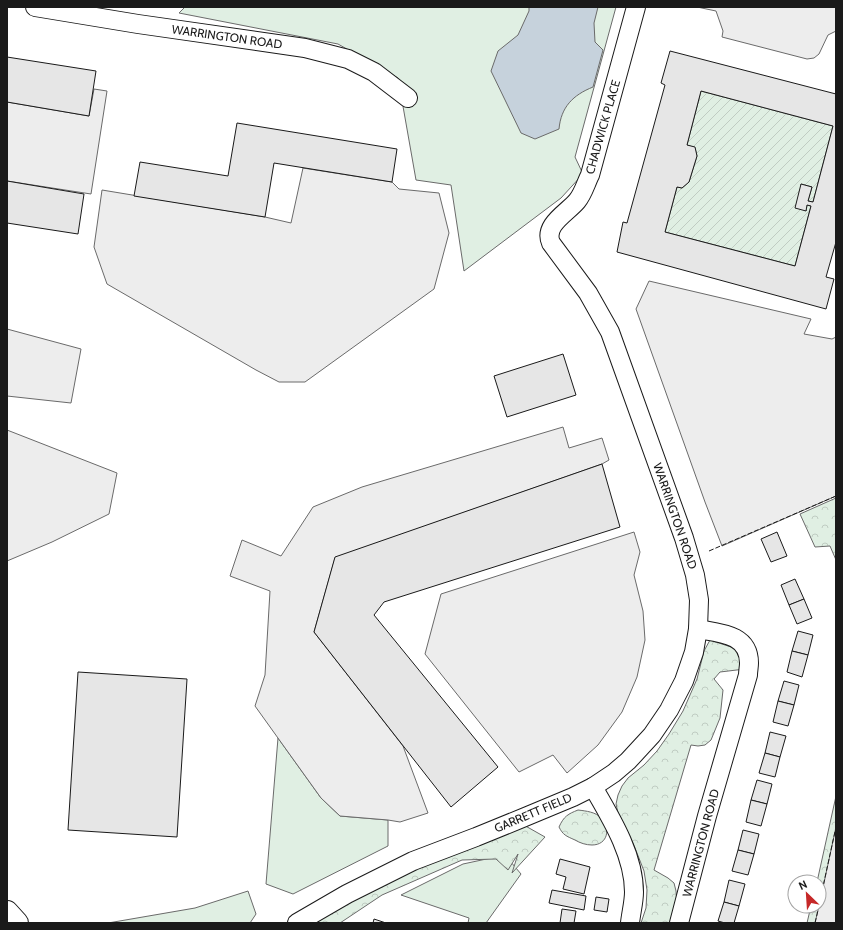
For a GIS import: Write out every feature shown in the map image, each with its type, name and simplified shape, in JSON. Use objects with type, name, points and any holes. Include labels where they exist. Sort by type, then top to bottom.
[{"type":"main road","points":[[7,912],[17,923]]},
{"type":"street","name":"WARRINGTON ROAD","points":[[35,7],[138,24],[305,48],[348,60],[374,72],[408,98]]},
{"type":"street","name":"CHADWICK PLACE","points":[[549,235],[554,223],[578,200],[590,176],[636,7]]},
{"type":"street","name":"WARRINGTON ROAD","points":[[549,235],[551,244],[588,293],[610,332],[696,575],[699,600],[698,629],[727,635],[740,640],[748,652],[748,675],[707,816],[679,923]]},
{"type":"street","name":"GARRETT FIELD","points":[[297,923],[347,894],[413,860],[573,797],[593,787],[614,773],[628,761],[652,735],[669,710],[684,681],[694,652],[698,629]]},
{"type":"street","points":[[593,787],[611,819],[628,856],[634,892],[630,923]]},
{"type":"green space","points":[[185,7],[616,7],[575,157],[583,174],[561,198],[464,271],[451,185],[416,180],[398,78],[338,44],[179,13]]},
{"type":"green space","points":[[701,91],[833,126],[813,202],[808,201],[812,187],[801,184],[806,211],[807,205],[811,206],[795,266],[665,232],[677,187],[682,188],[689,182],[697,156],[695,148],[687,145]]},
{"type":"green space","points":[[836,498],[836,560],[830,546],[815,547],[800,514]]},
{"type":"green space","points":[[710,640],[737,649],[745,669],[720,672],[714,679],[723,690],[720,718],[711,740],[705,745],[691,745],[654,870],[674,883],[677,905],[671,923],[641,923],[646,908],[647,890],[644,871],[618,813],[616,804],[618,795],[628,778],[644,765],[657,751],[683,711],[697,679],[704,651]]},
{"type":"green space","points":[[278,738],[321,798],[340,816],[388,820],[388,846],[293,894],[266,884]]},
{"type":"green space","points":[[836,796],[836,889],[828,923],[807,923],[809,914],[827,914],[827,874],[819,874]]},
{"type":"green space","points":[[578,810],[596,814],[604,822],[607,831],[605,839],[602,842],[592,845],[585,844],[563,834],[559,827],[563,820],[569,814]]},
{"type":"green space","points":[[522,824],[545,837],[512,873],[518,854],[508,870],[496,859],[462,860],[382,895],[340,923],[304,923],[347,897]]},
{"type":"green space","points":[[505,855],[521,874],[486,923],[468,923],[469,918],[401,895],[463,864]]},
{"type":"green space","points":[[248,891],[256,914],[250,923],[108,923],[195,908]]},
{"type":"shaded area","points":[[529,7],[598,7],[594,23],[595,42],[603,50],[593,87],[574,98],[569,103],[562,114],[559,129],[535,139],[521,133],[491,71],[498,51],[518,35],[529,11]]},
{"type":"shaded area","points":[[697,7],[836,7],[836,31],[828,35],[819,54],[814,58],[807,59],[722,37],[723,31],[716,11]]},
{"type":"shaded area","points":[[94,89],[107,91],[91,194],[7,181],[7,102],[89,116]]},
{"type":"shaded area","points":[[303,168],[392,182],[399,189],[439,193],[449,233],[434,289],[305,382],[279,382],[107,284],[94,247],[102,190],[265,217],[291,223]]},
{"type":"shaded area","points":[[649,281],[811,319],[804,334],[832,339],[836,337],[836,496],[722,546],[636,309]]},
{"type":"shaded area","points":[[7,329],[81,349],[71,403],[7,396]]},
{"type":"shaded area","points":[[563,427],[569,448],[602,438],[609,460],[602,464],[335,558],[314,632],[403,746],[428,813],[400,822],[340,816],[321,798],[255,706],[265,675],[270,591],[230,576],[242,540],[281,556],[313,507],[362,487]]},
{"type":"shaded area","points":[[7,430],[117,473],[109,514],[52,542],[7,561]]},
{"type":"shaded area","points":[[634,532],[640,552],[634,575],[643,611],[645,640],[637,677],[622,712],[598,745],[567,773],[553,755],[519,772],[425,654],[441,594]]},
{"type":"shaded area","points":[[836,827],[836,923],[815,923],[817,914],[827,914],[826,874]]},
{"type":"building","points":[[670,51],[836,94],[836,242],[826,277],[834,279],[826,309],[617,252],[623,222],[627,223],[665,85],[661,83]],"holes":[[[701,91],[833,126],[813,202],[808,201],[812,187],[801,184],[795,208],[806,211],[807,205],[811,206],[795,266],[665,232],[677,187],[682,188],[689,182],[697,156],[695,147],[687,145]]]},
{"type":"building","points":[[7,57],[96,71],[89,116],[7,102]]},
{"type":"building","points":[[237,123],[397,149],[392,182],[274,163],[265,217],[134,196],[140,162],[228,176]]},
{"type":"building","points":[[7,181],[84,194],[78,234],[7,223]]},
{"type":"building","points":[[563,354],[576,395],[507,417],[494,376]]},
{"type":"building","points":[[602,464],[620,527],[384,602],[374,615],[498,767],[451,807],[314,632],[335,557]]},
{"type":"building","points":[[777,532],[787,556],[771,562],[761,539]]},
{"type":"building","points":[[795,579],[804,599],[789,605],[781,585]]},
{"type":"building","points":[[804,599],[812,618],[797,624],[789,605]]},
{"type":"building","points":[[798,631],[813,635],[808,655],[792,651]]},
{"type":"building","points":[[792,651],[808,655],[802,677],[787,672]]},
{"type":"building","points":[[78,672],[187,679],[177,837],[68,830]]},
{"type":"building","points":[[784,681],[799,685],[794,705],[778,701]]},
{"type":"building","points":[[778,701],[794,705],[788,726],[773,722]]},
{"type":"building","points":[[770,732],[786,736],[780,757],[765,753]]},
{"type":"building","points":[[765,753],[780,757],[775,777],[759,773]]},
{"type":"building","points":[[757,780],[772,784],[767,804],[751,800]]},
{"type":"building","points":[[751,800],[767,804],[761,826],[746,822]]},
{"type":"building","points":[[743,830],[759,834],[754,854],[738,850]]},
{"type":"building","points":[[738,850],[754,854],[748,875],[732,871]]},
{"type":"building","points":[[560,859],[590,867],[584,894],[563,889],[566,877],[556,874]]},
{"type":"building","points":[[729,880],[745,884],[739,906],[724,902]]},
{"type":"building","points":[[552,890],[586,896],[584,910],[549,903]]},
{"type":"building","points":[[596,897],[609,899],[607,912],[594,910]]},
{"type":"building","points":[[724,902],[739,906],[734,923],[718,921]]},
{"type":"building","points":[[562,909],[576,911],[574,923],[560,923]]},
{"type":"building","points":[[374,919],[386,923],[373,923]]},
{"type":"fence","points":[[709,551],[836,496]]},
{"type":"fence","points":[[826,874],[836,827]]},
{"type":"fence","points":[[815,923],[817,914]]}]
